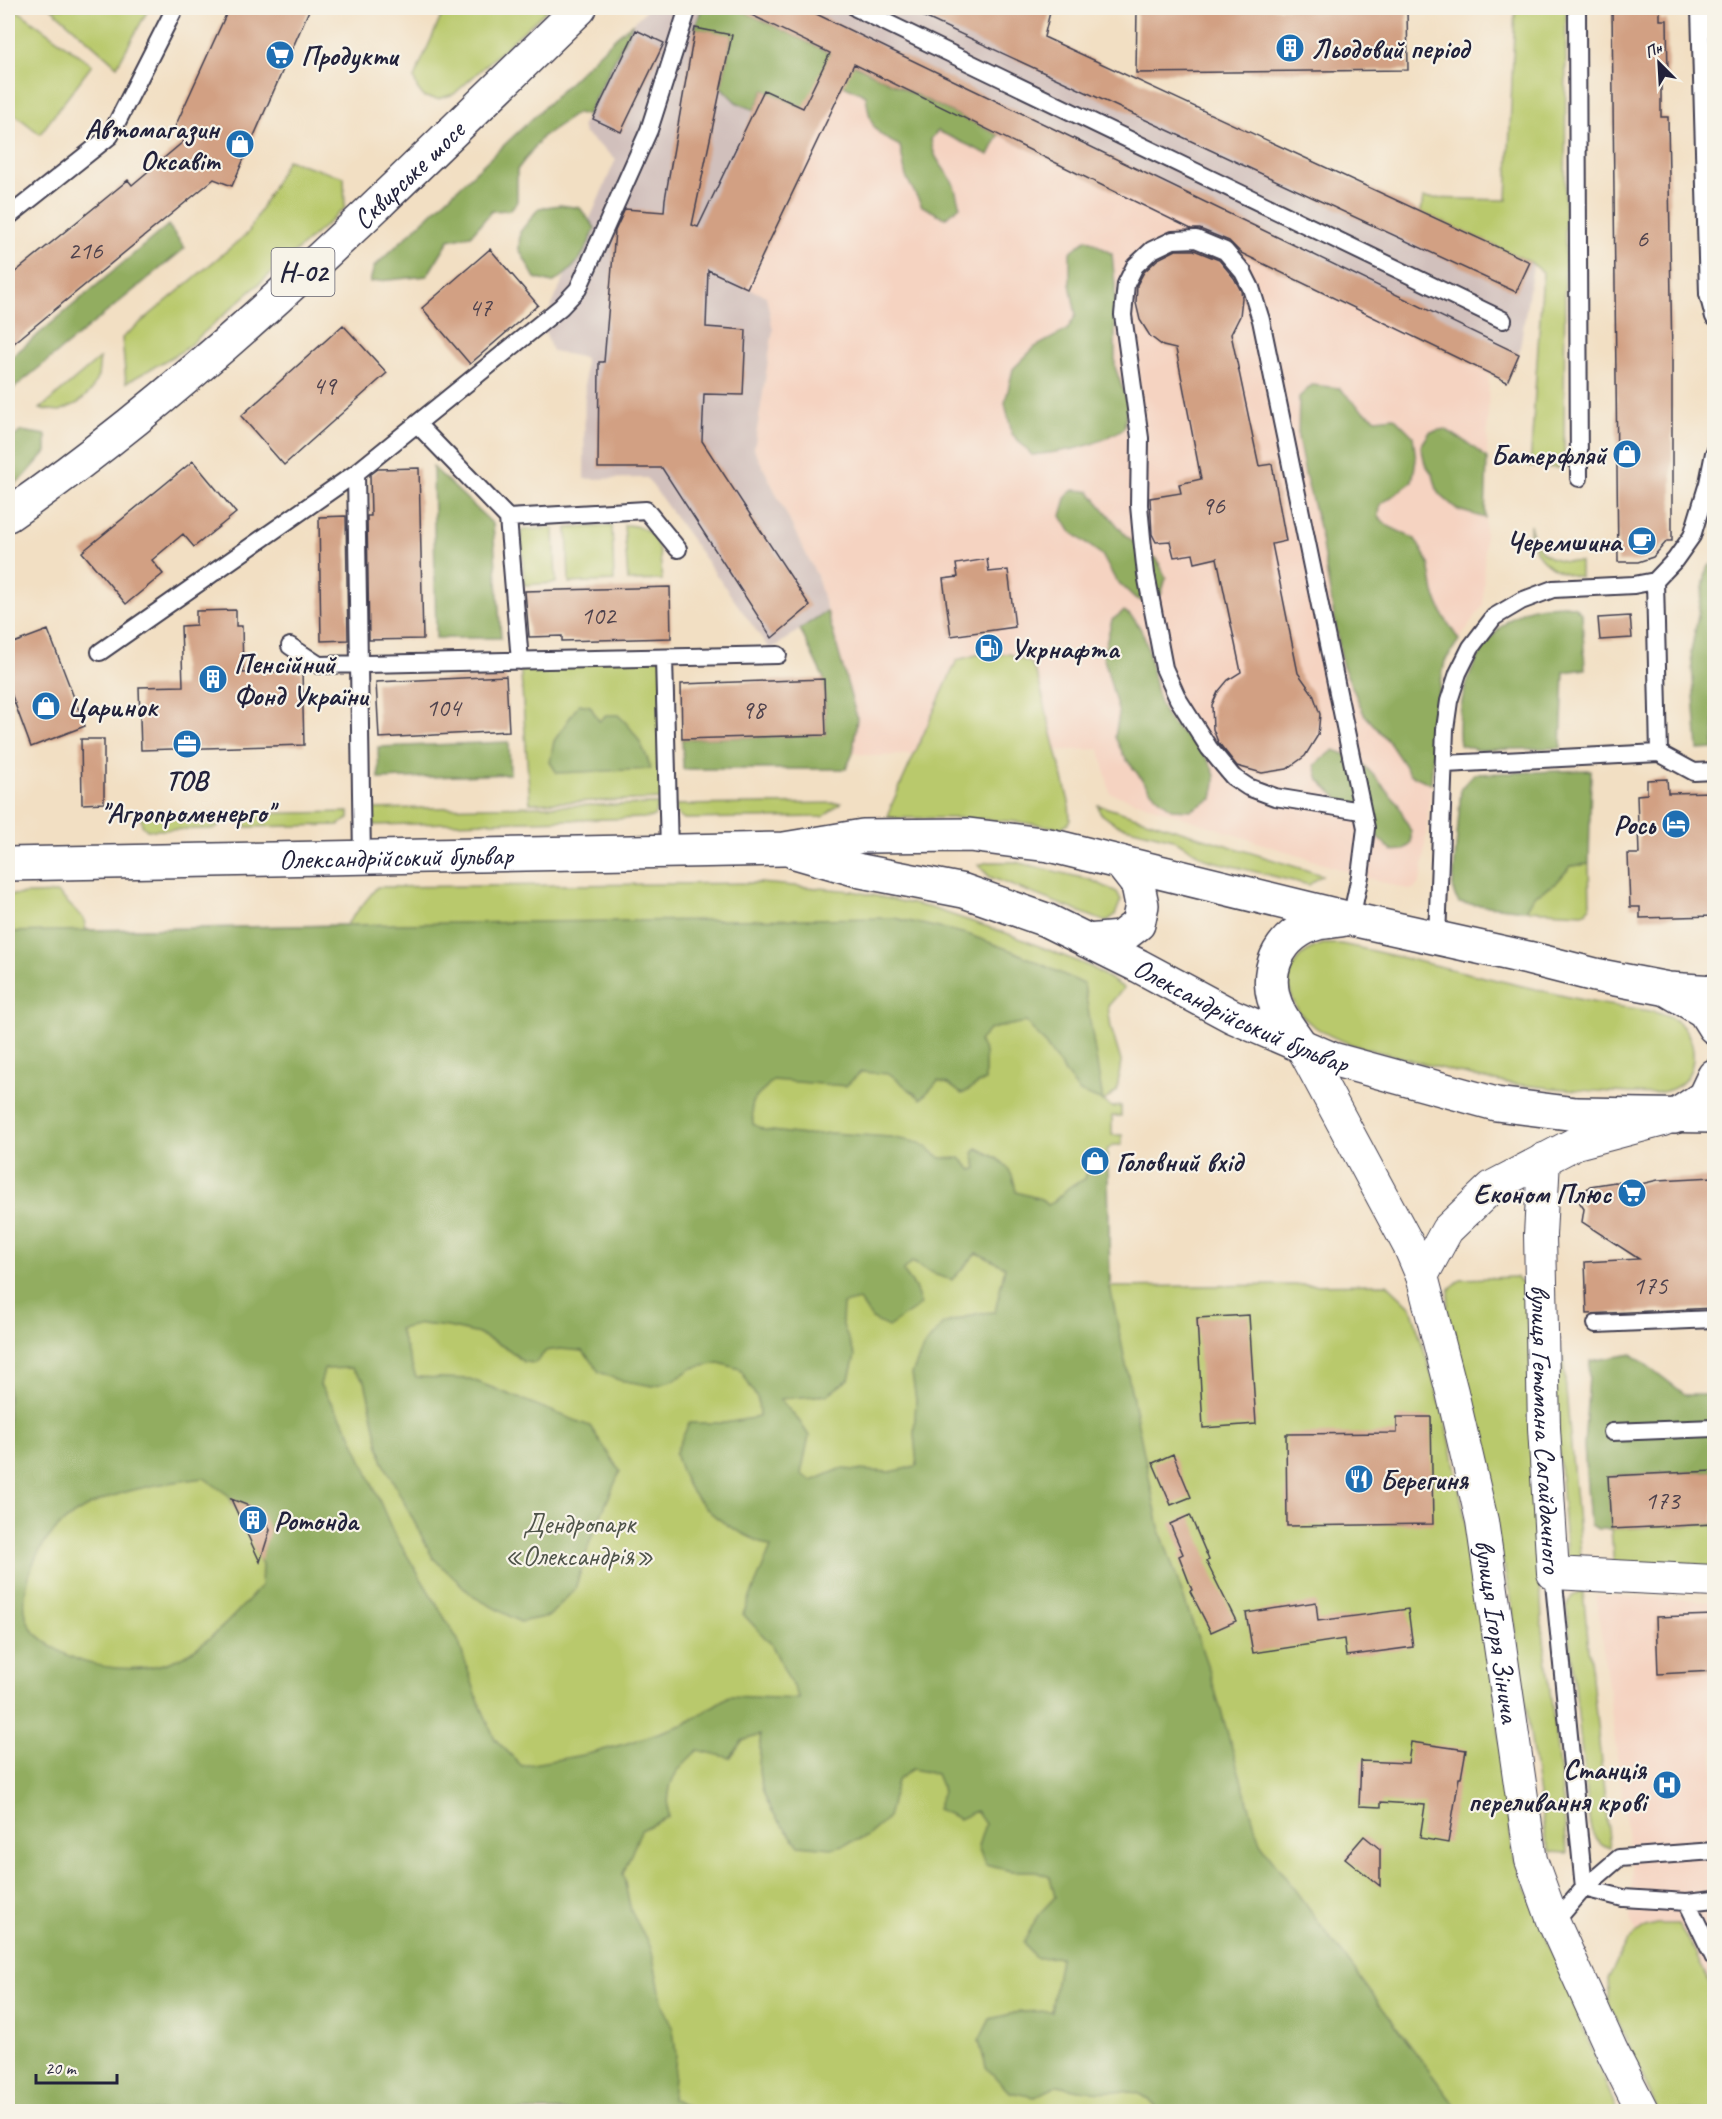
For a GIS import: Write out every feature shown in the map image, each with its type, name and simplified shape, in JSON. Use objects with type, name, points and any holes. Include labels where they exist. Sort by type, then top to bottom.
[{"type":"main road","name":"Сквирське шосе","points":[[8,515],[65,475],[148,410],[229,340],[364,215],[580,8]]},
{"type":"main road","name":"Олександрійський бульвар","points":[[8,864],[784,849],[863,836],[969,835],[1049,845],[1351,919],[1595,975],[1668,989],[1714,992]]},
{"type":"main road","name":"Олександрійський бульвар","points":[[784,849],[861,870],[964,891],[1046,920],[1232,1016],[1332,1059],[1496,1104],[1576,1114],[1714,1116]]},
{"type":"main road","points":[[1087,941],[1120,938],[1138,924],[1142,905],[1138,885],[1120,862]]},
{"type":"main road","points":[[1302,1047],[1278,1011],[1272,992],[1272,973],[1278,951],[1291,936],[1317,923],[1351,919]]},
{"type":"main road","points":[[1668,989],[1704,1011],[1714,1027]]},
{"type":"main road","points":[[1674,1117],[1704,1097],[1714,1076]]},
{"type":"street","name":"вулиця Ігоря Зінича","points":[[1302,1047],[1410,1248],[1422,1276],[1482,1521],[1531,1860],[1554,1923],[1612,2051],[1643,2112]]},
{"type":"street","points":[[1422,1276],[1447,1230],[1492,1187],[1576,1143],[1674,1117]]},
{"type":"street","name":"вулиця Гетьмана Сагайдачного","points":[[1544,1159],[1540,1226],[1544,1428],[1553,1573],[1714,1581]]},
{"type":"lane","points":[[8,217],[110,136],[175,8]]},
{"type":"lane","points":[[100,652],[356,473],[561,307],[578,289],[649,130],[688,8]]},
{"type":"lane","points":[[856,8],[1503,320]]},
{"type":"lane","points":[[1577,8],[1579,478]]},
{"type":"lane","points":[[1700,8],[1707,294],[1714,317]]},
{"type":"lane","points":[[1351,919],[1360,876],[1366,828],[1261,320],[1251,288],[1243,272],[1225,251],[1196,239],[1173,240],[1152,250],[1135,266],[1126,284],[1123,315],[1140,438],[1139,505],[1142,538],[1164,668],[1178,699],[1203,738],[1233,777],[1248,787],[1275,797],[1362,811]]},
{"type":"lane","points":[[417,424],[508,518],[520,660]]},
{"type":"lane","points":[[1437,938],[1445,729],[1458,673],[1471,647],[1494,617],[1521,601],[1553,589],[1634,585],[1655,580],[1675,560],[1692,536],[1711,483],[1714,453]]},
{"type":"lane","points":[[356,473],[362,857]]},
{"type":"lane","points":[[508,518],[646,510],[678,549]]},
{"type":"lane","points":[[1655,580],[1659,753]]},
{"type":"lane","points":[[290,646],[320,665],[778,655]]},
{"type":"lane","points":[[664,658],[669,851]]},
{"type":"lane","points":[[1445,764],[1659,753],[1694,772],[1714,771]]},
{"type":"lane","points":[[1596,1324],[1714,1319]]},
{"type":"lane","points":[[1612,1432],[1714,1428]]},
{"type":"lane","points":[[1553,1573],[1584,1888]]},
{"type":"lane","points":[[1554,1923],[1584,1888],[1619,1858],[1714,1851]]},
{"type":"lane","points":[[1584,1888],[1623,1898],[1687,1902],[1714,1899]]},
{"type":"lane","points":[[1687,1902],[1714,1958]]},
{"type":"shaded area","points":[[648,8],[711,8],[844,85],[747,288],[766,296],[773,330],[754,449],[817,576],[827,611],[770,650],[647,478],[584,479],[585,358],[552,351],[543,326],[616,159],[584,133],[582,125],[633,23]]},
{"type":"shaded area","points":[[737,8],[982,8],[1530,262],[1533,266],[1519,354],[1507,382]]},
{"type":"shaded area","points":[[844,85],[989,155],[999,135],[1489,374],[1483,605],[1445,661],[1436,707],[1422,876],[1415,888],[1410,890],[1360,876],[1110,793],[1100,749],[872,756],[853,753],[857,718],[817,576],[754,449],[773,330],[747,288]]},
{"type":"shaded area","name":"Станція переливання крові","points":[[1596,1595],[1714,1601],[1714,2078],[1630,1920],[1632,1871]]},
{"type":"green space","points":[[8,8],[14,8],[92,65],[40,134],[8,109]]},
{"type":"green space","points":[[51,8],[149,8],[117,66]]},
{"type":"green space","points":[[445,8],[549,8],[454,94],[438,99],[424,97],[417,88],[414,78]]},
{"type":"green space","points":[[702,8],[737,8],[999,135],[989,155],[938,131],[931,139],[936,157],[953,183],[960,206],[945,218],[922,206],[906,177],[900,146],[883,137],[874,127],[866,96],[844,85],[803,108],[764,90],[754,110],[736,102],[721,87],[732,36],[695,28]]},
{"type":"green space","points":[[1515,8],[1566,8],[1564,468],[1530,467],[1543,272],[1530,262],[1421,212],[1423,198],[1507,200]]},
{"type":"green space","points":[[633,23],[587,115],[577,113],[542,137],[517,170],[517,202],[510,210],[492,211],[471,235],[449,240],[427,276],[370,282],[374,267]]},
{"type":"green space","points":[[287,160],[344,177],[345,208],[184,350],[126,383],[122,338],[248,233]]},
{"type":"green space","points":[[560,205],[580,208],[595,228],[579,260],[568,272],[552,283],[535,278],[519,249],[520,232],[539,208]]},
{"type":"green space","points":[[168,225],[185,248],[8,393],[8,360]]},
{"type":"green space","points":[[1087,239],[1112,254],[1115,285],[1115,367],[1128,404],[1124,428],[1091,444],[1069,450],[1032,455],[1012,434],[1005,403],[1013,369],[1035,347],[1067,330],[1076,315],[1070,284],[1070,252]]},
{"type":"green space","points":[[100,358],[98,376],[91,391],[78,403],[60,411],[40,409]]},
{"type":"green space","points":[[1312,385],[1339,388],[1362,410],[1376,419],[1394,417],[1413,436],[1416,460],[1412,482],[1380,505],[1379,517],[1388,526],[1415,539],[1429,563],[1434,593],[1444,617],[1459,640],[1445,661],[1436,707],[1431,784],[1410,774],[1388,741],[1364,714],[1342,664],[1319,527],[1298,438],[1299,397]]},
{"type":"green space","points":[[1445,429],[1487,458],[1485,518],[1458,510],[1438,493],[1433,475],[1425,464],[1421,446],[1430,432]]},
{"type":"green space","points":[[21,431],[46,435],[46,452],[25,476],[8,489],[8,442]]},
{"type":"green space","points":[[433,467],[493,524],[501,638],[436,638]]},
{"type":"green space","points":[[1073,490],[1089,491],[1126,536],[1157,559],[1166,578],[1161,595],[1142,601],[1135,598],[1115,579],[1102,555],[1070,531],[1061,516],[1067,495]]},
{"type":"green space","points":[[624,525],[636,526],[645,530],[656,542],[662,580],[628,581]]},
{"type":"green space","points":[[1530,525],[1537,544],[1546,555],[1560,560],[1580,562],[1580,577],[1551,567],[1544,561],[1533,546]]},
{"type":"green space","points":[[612,526],[614,581],[569,583],[567,528]]},
{"type":"green space","points":[[554,528],[556,583],[524,585],[521,530]]},
{"type":"green space","points":[[1714,563],[1714,749],[1698,750],[1691,652],[1707,567]]},
{"type":"green space","points":[[1565,605],[1575,607],[1582,614],[1585,669],[1564,672],[1561,748],[1477,750],[1460,745],[1461,707],[1466,688],[1473,668],[1494,634],[1524,611]]},
{"type":"green space","points":[[827,611],[857,718],[853,753],[846,769],[683,769],[682,739],[826,735],[824,679],[800,629]]},
{"type":"green space","points":[[1124,611],[1134,619],[1141,630],[1164,712],[1176,728],[1199,748],[1211,765],[1215,776],[1212,799],[1191,810],[1171,809],[1150,790],[1124,756],[1115,737],[1119,714],[1103,655],[1112,620]]},
{"type":"green space","points":[[980,654],[1010,654],[1031,663],[1038,678],[1069,802],[1070,819],[1067,825],[1059,828],[964,818],[888,817],[957,660]]},
{"type":"green space","points":[[664,658],[667,799],[530,803],[520,661]]},
{"type":"green space","points":[[579,704],[590,706],[599,721],[607,715],[618,715],[638,739],[651,769],[557,773],[550,762],[554,741]]},
{"type":"green space","points":[[509,742],[510,774],[379,779],[378,747]]},
{"type":"green space","points":[[1334,750],[1358,759],[1398,804],[1411,832],[1411,844],[1403,850],[1392,851],[1319,780],[1315,765]]},
{"type":"green space","points":[[1591,770],[1589,864],[1571,866],[1556,883],[1534,896],[1526,910],[1459,903],[1454,894],[1453,885],[1461,788],[1474,774]]},
{"type":"green space","points":[[841,803],[823,817],[685,819],[679,817],[675,808],[677,805]]},
{"type":"green space","points":[[659,804],[654,816],[648,818],[375,825],[370,819],[369,809]]},
{"type":"green space","points":[[1098,805],[1322,875],[1309,885],[1208,860],[1173,839],[1117,825],[1100,813]]},
{"type":"green space","points":[[349,812],[349,819],[338,825],[247,827],[239,824],[238,814]]},
{"type":"green space","points":[[216,815],[218,827],[212,829],[147,830],[142,825],[141,816]]},
{"type":"green space","points":[[988,862],[1016,862],[1091,880],[1117,892],[1121,900],[1115,915],[1106,922],[990,877],[978,865]]},
{"type":"green space","points":[[1589,864],[1590,906],[1587,911],[1583,913],[1526,910],[1534,896],[1556,883],[1571,866]]},
{"type":"green space","name":"Дендропарк «Олександрія»","points":[[759,883],[853,891],[931,908],[1006,933],[1091,967],[1124,988],[1108,1006],[1111,1028],[1121,1061],[1117,1091],[1104,1101],[1111,1107],[1121,1106],[1121,1116],[1112,1116],[1112,1135],[1122,1135],[1122,1145],[1113,1145],[1107,1150],[1110,1287],[1387,1284],[1411,1307],[1447,1426],[1489,1641],[1513,1855],[1617,2111],[8,2111],[8,895],[58,893],[84,919],[86,930],[346,925],[377,887]]},
{"type":"green space","name":"Дендропарк «Олександрія»","points":[[894,918],[967,934],[1015,952],[1084,984],[1103,1101],[1079,1092],[1042,1040],[1026,1022],[990,1029],[979,1041],[985,1052],[985,1080],[962,1094],[948,1084],[938,1081],[921,1099],[890,1074],[861,1072],[846,1086],[773,1080],[752,1102],[753,1124],[764,1130],[805,1135],[831,1133],[890,1137],[920,1143],[941,1158],[960,1158],[972,1170],[977,1168],[973,1153],[977,1148],[993,1156],[1008,1168],[1016,1192],[1041,1199],[1047,1205],[1069,1187],[1085,1179],[1087,1170],[1108,1169],[1110,1287],[1159,1527],[1209,1670],[1260,1843],[1459,2111],[1158,2112],[1144,2096],[1126,2091],[1086,2091],[1059,2085],[1035,2097],[1009,2092],[986,2067],[979,2041],[990,2019],[1019,2012],[1051,2011],[1060,1957],[1035,1958],[1024,1942],[1038,1915],[1055,1897],[1050,1877],[1033,1871],[1011,1871],[985,1865],[978,1846],[985,1824],[976,1811],[959,1819],[937,1809],[943,1791],[936,1774],[912,1769],[897,1781],[888,1818],[866,1837],[833,1848],[799,1845],[771,1810],[763,1790],[759,1768],[760,1735],[742,1741],[730,1758],[698,1750],[689,1759],[677,1772],[670,1786],[668,1817],[641,1830],[623,1874],[631,1911],[651,1948],[662,2001],[673,2029],[676,2055],[672,2099],[694,2111],[8,2111],[8,932],[451,923]],"holes":[[[977,1253],[1005,1267],[995,1312],[979,1313],[943,1324],[923,1348],[912,1374],[916,1400],[914,1434],[917,1466],[890,1472],[840,1469],[812,1481],[801,1474],[809,1436],[780,1399],[827,1395],[849,1379],[855,1356],[842,1323],[843,1304],[859,1300],[872,1319],[888,1327],[921,1305],[915,1287],[903,1271],[912,1262],[936,1275],[952,1280]],[[421,1324],[479,1334],[508,1349],[524,1362],[535,1363],[546,1351],[560,1349],[583,1351],[599,1372],[619,1380],[653,1386],[675,1380],[692,1368],[719,1363],[740,1369],[758,1400],[759,1417],[725,1423],[689,1423],[675,1454],[689,1488],[706,1509],[736,1530],[771,1547],[743,1614],[771,1644],[799,1699],[729,1696],[685,1724],[588,1754],[522,1766],[495,1739],[478,1700],[458,1640],[393,1532],[349,1430],[320,1385],[324,1369],[351,1368],[365,1381],[382,1460],[433,1558],[474,1597],[520,1622],[549,1616],[575,1589],[590,1541],[620,1471],[590,1426],[470,1379],[416,1377],[399,1329]],[[204,1478],[228,1495],[236,1509],[244,1507],[255,1550],[262,1565],[261,1586],[208,1640],[170,1662],[133,1668],[95,1665],[60,1651],[45,1641],[32,1629],[26,1616],[24,1603],[29,1576],[40,1550],[56,1530],[76,1514],[99,1502],[124,1492]]]},
{"type":"green space","points":[[1323,944],[1341,944],[1580,1000],[1662,1014],[1676,1021],[1689,1037],[1693,1057],[1691,1067],[1681,1084],[1658,1093],[1571,1090],[1488,1080],[1354,1045],[1331,1036],[1311,1024],[1301,1015],[1292,997],[1289,984],[1294,965],[1306,952]]},
{"type":"green space","points":[[1516,1277],[1528,1290],[1542,1622],[1567,1853],[1551,1852],[1545,1838],[1511,1599],[1447,1309],[1450,1289],[1461,1279]]},
{"type":"green space","points":[[1551,1344],[1557,1345],[1563,1357],[1582,1568],[1567,1560]]},
{"type":"green space","points":[[1632,1354],[1686,1395],[1714,1395],[1714,1471],[1609,1476],[1611,1529],[1598,1529],[1590,1525],[1584,1446],[1590,1361]]},
{"type":"green space","points":[[1714,1524],[1714,1573],[1614,1568],[1611,1529]]},
{"type":"green space","points":[[1583,1592],[1610,1848],[1598,1841],[1591,1830],[1587,1802],[1567,1608],[1572,1596]]},
{"type":"green space","points":[[1656,1924],[1678,1924],[1690,1942],[1714,1993],[1714,2111],[1658,2111],[1610,2005],[1608,1979],[1627,1942],[1645,1927]]},
{"type":"building","points":[[229,8],[310,8],[232,186],[214,179],[8,348],[8,278],[128,180],[132,185],[190,136],[174,129]]},
{"type":"building","points":[[737,8],[804,8],[1519,354],[1507,382],[1241,253],[1229,241],[1200,229],[1191,229],[854,64],[747,288],[708,270],[706,327],[746,330],[743,395],[704,394],[702,441],[810,606],[772,638],[662,468],[598,468],[599,362],[604,362],[615,231],[625,209],[664,212],[695,28],[732,35],[692,225],[698,227],[764,90],[803,108],[830,53]]},
{"type":"building","points":[[905,8],[1051,8],[1044,37],[1530,262],[1516,292]]},
{"type":"building","name":"Льодовий період","points":[[1137,8],[1407,8],[1408,70],[1136,73]]},
{"type":"building","points":[[1612,8],[1660,8],[1660,20],[1667,20],[1668,76],[1661,77],[1661,117],[1668,117],[1672,541],[1667,541],[1653,557],[1638,562],[1618,562]]},
{"type":"building","points":[[636,30],[664,43],[621,132],[593,119]]},
{"type":"building","points":[[490,249],[538,305],[470,364],[422,308]]},
{"type":"building","points":[[1176,250],[1194,250],[1219,260],[1234,278],[1241,291],[1240,316],[1231,334],[1259,466],[1272,464],[1286,541],[1272,544],[1298,673],[1313,694],[1320,714],[1318,735],[1305,756],[1287,769],[1262,773],[1237,766],[1218,742],[1213,729],[1212,705],[1218,692],[1228,680],[1241,672],[1217,558],[1195,563],[1193,554],[1174,557],[1170,541],[1156,542],[1152,534],[1150,498],[1181,493],[1179,484],[1201,479],[1176,349],[1163,346],[1150,336],[1140,320],[1136,303],[1137,285],[1144,272],[1158,259]]},
{"type":"building","points":[[343,325],[387,373],[284,465],[241,416]]},
{"type":"building","points":[[193,461],[236,513],[194,547],[183,534],[152,560],[163,574],[126,604],[82,552]]},
{"type":"building","points":[[419,468],[423,639],[369,640],[367,516],[371,516],[370,475],[378,469]]},
{"type":"building","points":[[346,516],[348,640],[321,641],[319,517]]},
{"type":"building","points":[[987,559],[989,572],[1008,570],[1015,627],[951,636],[943,579],[958,577],[956,564]]},
{"type":"building","points":[[670,587],[671,638],[562,641],[562,636],[529,637],[525,591]]},
{"type":"building","name":"Пенсійний Фонд України","points":[[236,610],[236,626],[242,626],[243,673],[302,671],[304,745],[141,750],[139,687],[183,686],[181,626],[196,625],[196,611]]},
{"type":"building","points":[[1630,616],[1632,638],[1600,640],[1598,618]]},
{"type":"building","name":"Царинок","points":[[48,630],[85,726],[31,747],[8,685],[8,645]]},
{"type":"building","points":[[506,676],[509,731],[379,738],[376,682]]},
{"type":"building","points":[[824,679],[826,735],[682,739],[681,684]]},
{"type":"building","points":[[81,739],[104,739],[104,803],[82,804]]},
{"type":"building","name":"Рось","points":[[1667,779],[1668,793],[1714,792],[1714,916],[1640,918],[1640,907],[1630,907],[1628,854],[1639,854],[1637,795],[1647,794],[1647,780]]},
{"type":"building","points":[[1714,1177],[1714,1308],[1587,1314],[1585,1262],[1639,1259],[1582,1222],[1584,1209],[1580,1203],[1581,1195],[1590,1186],[1615,1182],[1641,1184],[1658,1180]]},
{"type":"building","points":[[1249,1315],[1256,1424],[1203,1428],[1197,1318]]},
{"type":"building","name":"Берегиня","points":[[1397,1417],[1431,1417],[1433,1524],[1287,1526],[1286,1434],[1397,1433]]},
{"type":"building","points":[[1173,1454],[1191,1497],[1171,1505],[1153,1463]]},
{"type":"building","points":[[1714,1471],[1714,1524],[1611,1529],[1608,1476]]},
{"type":"building","name":"Ротонда","points":[[231,1499],[260,1510],[270,1530],[260,1562]]},
{"type":"building","points":[[1190,1515],[1209,1560],[1206,1561],[1236,1621],[1211,1632],[1190,1591],[1192,1590],[1179,1556],[1183,1554],[1170,1524]]},
{"type":"building","points":[[1316,1602],[1318,1621],[1408,1609],[1413,1647],[1346,1656],[1344,1639],[1253,1653],[1246,1613]]},
{"type":"building","points":[[1714,1615],[1714,1671],[1658,1674],[1656,1617]]},
{"type":"building","points":[[1411,1742],[1466,1750],[1448,1843],[1420,1838],[1425,1805],[1381,1802],[1381,1807],[1359,1806],[1361,1761],[1408,1763]]},
{"type":"building","points":[[1364,1836],[1380,1849],[1380,1886],[1345,1858]]},
{"type":"place","name":"Льодовий період","points":[[1290,48]]},
{"type":"place","name":"Продукти","points":[[280,55]]},
{"type":"place","name":"Автомагазин Оксавіт","points":[[240,144]]},
{"type":"place","name":"Батерфляй","points":[[1627,454]]},
{"type":"place","name":"Черемшина","points":[[1642,541]]},
{"type":"place","name":"Укрнафта","points":[[989,648]]},
{"type":"place","name":"Пенсійний Фонд України","points":[[213,679]]},
{"type":"place","name":"Царинок","points":[[46,706]]},
{"type":"place","name":"ТОВ \"Агропроменерго\"","points":[[187,744]]},
{"type":"place","name":"Рось","points":[[1676,824]]},
{"type":"place","name":"Головний вхід","points":[[1095,1161]]},
{"type":"place","name":"Економ Плюс","points":[[1632,1193]]},
{"type":"place","name":"Берегиня","points":[[1359,1479]]},
{"type":"place","name":"Ротонда","points":[[253,1520]]},
{"type":"place","name":"Станція переливання крові","points":[[1667,1785]]}]
